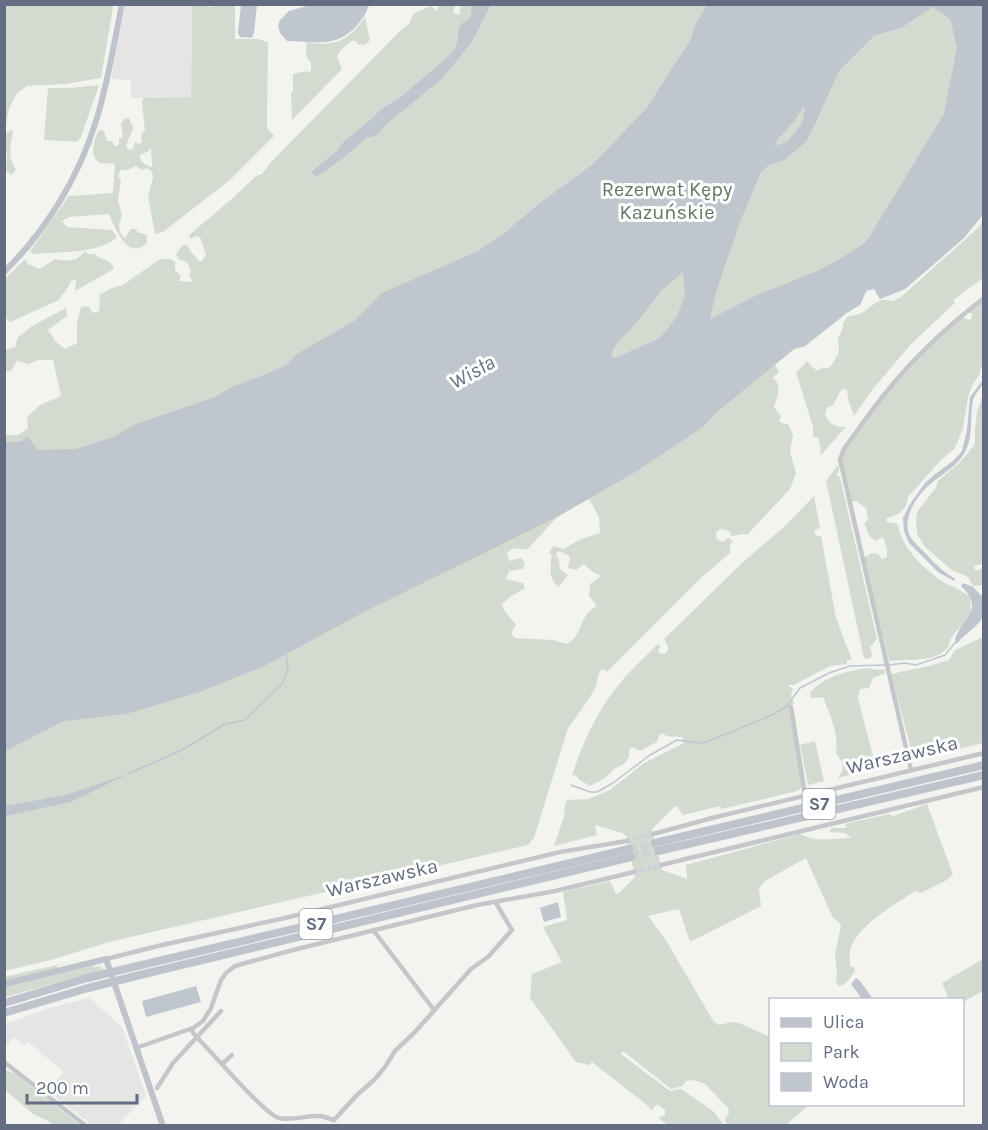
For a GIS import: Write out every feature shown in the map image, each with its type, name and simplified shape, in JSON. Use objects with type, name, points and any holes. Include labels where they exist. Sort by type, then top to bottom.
[{"type":"highway","name":"S7","points":[[655,843],[984,765]]},
{"type":"highway","name":"S7","points":[[655,843],[984,775]]},
{"type":"highway","name":"S7","points":[[4,1003],[87,978],[629,849]]},
{"type":"highway","name":"S7","points":[[4,1013],[56,997],[629,849]]},
{"type":"main road","points":[[4,272],[50,217],[78,166],[101,104],[122,4]]},
{"type":"main road","points":[[107,962],[163,1125]]},
{"type":"main road","name":"Warszawska","points":[[4,984],[107,962]]},
{"type":"street","points":[[911,770],[840,462],[844,449],[888,389],[930,344],[984,298]]},
{"type":"street","points":[[791,707],[805,795]]},
{"type":"street","name":"Warszawska","points":[[655,843],[716,817],[984,753]]},
{"type":"street","points":[[661,865],[984,787]]},
{"type":"street","name":"Warszawska","points":[[107,962],[162,945],[560,852],[629,849]]},
{"type":"street","points":[[136,1048],[191,1029],[205,1020],[221,980],[235,966],[477,905],[555,891],[634,872]]},
{"type":"street","points":[[191,1029],[273,1115],[285,1118],[323,1116],[334,1123],[356,1096],[375,1079],[395,1050],[415,1032],[471,969],[488,957],[512,930],[496,903]]},
{"type":"street","points":[[374,931],[434,1010]]},
{"type":"street","points":[[157,1088],[173,1063],[221,1011]]},
{"type":"street","points":[[222,1064],[232,1055]]},
{"type":"street","points":[[4,1062],[86,1125]]},
{"type":"shaded area","points":[[125,5],[192,5],[191,97],[131,98],[131,80],[111,79]]},
{"type":"shaded area","points":[[89,998],[122,1027],[146,1096],[118,1125],[92,1125],[48,1091],[64,1072],[27,1041],[24,1045],[13,1037],[5,1048],[5,1024],[50,1008]]},
{"type":"green space","points":[[5,4],[110,4],[113,7],[101,78],[65,84],[27,86],[17,93],[9,108],[5,131]]},
{"type":"green space","points":[[192,5],[207,5],[208,7],[235,5],[235,39],[258,39],[268,42],[267,128],[274,136],[230,180],[163,232],[155,234],[148,197],[152,172],[147,168],[142,170],[136,166],[128,170],[121,170],[118,176],[121,180],[118,200],[122,215],[119,225],[120,233],[125,238],[131,229],[135,229],[147,236],[147,243],[140,248],[128,246],[118,234],[109,214],[69,217],[62,221],[67,227],[112,230],[117,237],[110,243],[77,251],[33,254],[30,251],[69,196],[113,193],[115,165],[99,162],[94,154],[94,142],[99,130],[104,131],[107,141],[111,141],[116,147],[119,139],[123,137],[121,124],[124,119],[129,118],[133,128],[126,146],[129,150],[133,149],[135,142],[140,144],[142,141],[142,133],[145,131],[143,98],[191,97]],"holes":[[[151,148],[152,167],[143,163],[140,155]]]},
{"type":"green space","name":"Rezerwat Kępy Kazuńskie","points":[[438,5],[455,5],[453,13],[459,15],[461,5],[472,5],[470,18],[457,35],[455,48],[399,98],[381,109],[343,142],[338,151],[312,171],[313,176],[345,157],[367,138],[376,136],[387,124],[443,78],[472,42],[491,5],[983,5],[983,214],[964,238],[905,289],[880,299],[874,289],[866,291],[860,305],[805,346],[794,349],[775,365],[779,372],[773,378],[779,388],[774,407],[781,416],[779,421],[788,424],[793,435],[790,452],[796,473],[790,489],[747,535],[732,536],[729,531],[720,529],[716,533],[716,538],[722,542],[729,538],[733,541],[730,545],[730,553],[702,577],[607,672],[601,670],[596,687],[568,728],[534,838],[528,845],[109,942],[5,971],[4,435],[18,435],[28,428],[27,417],[40,405],[61,396],[53,360],[38,360],[28,364],[17,361],[11,371],[5,371],[5,350],[15,347],[18,337],[32,326],[66,308],[67,316],[48,330],[56,342],[65,349],[77,343],[77,323],[81,307],[88,306],[93,313],[99,311],[99,295],[123,285],[160,259],[170,259],[175,262],[175,270],[181,276],[179,281],[193,282],[189,276],[191,270],[187,262],[178,259],[176,254],[183,245],[187,245],[199,261],[202,261],[206,255],[200,237],[196,236],[191,239],[189,235],[256,176],[262,174],[272,161],[409,24],[413,14],[430,6],[438,11]],"holes":[[[589,499],[599,517],[600,533],[581,539],[563,549],[553,546],[549,553],[552,555],[551,577],[559,587],[568,575],[560,569],[556,555],[558,551],[570,557],[568,568],[576,570],[584,564],[601,576],[590,584],[589,596],[596,605],[586,615],[576,636],[567,644],[553,640],[515,638],[511,633],[516,625],[502,604],[525,588],[523,583],[506,579],[509,571],[523,569],[525,562],[521,558],[509,561],[507,553],[514,548],[527,550],[557,517]]]},
{"type":"green space","points":[[365,17],[370,40],[364,46],[351,41],[340,51],[337,57],[342,69],[292,120],[293,74],[311,71],[311,63],[306,53],[307,42],[334,43],[353,32]]},
{"type":"green space","points":[[99,85],[81,137],[77,142],[44,140],[48,88]]},
{"type":"green space","points":[[11,130],[13,132],[11,157],[16,170],[11,175],[6,170],[7,155],[4,135]]},
{"type":"green space","points":[[983,219],[984,275],[982,279],[953,300],[955,303],[911,344],[873,389],[854,416],[847,390],[841,390],[833,405],[827,408],[825,415],[833,425],[846,427],[820,456],[818,438],[812,436],[813,427],[796,372],[808,361],[817,371],[831,366],[839,352],[838,339],[848,316],[860,314],[879,301],[893,301],[901,297],[980,226]]},
{"type":"green space","points":[[85,251],[106,260],[114,267],[75,291],[76,280],[71,281],[59,300],[10,322],[5,317],[5,279],[24,260],[40,269],[55,259],[75,259]]},
{"type":"green space","points":[[983,300],[983,361],[968,397],[963,428],[955,448],[908,497],[904,509],[886,519],[887,522],[898,524],[907,547],[926,568],[939,579],[971,598],[971,617],[950,639],[948,647],[937,656],[889,661],[864,558],[872,553],[878,554],[882,559],[887,557],[887,549],[884,539],[881,537],[877,541],[869,536],[864,523],[868,520],[866,508],[856,501],[851,501],[842,461],[844,451],[903,374],[963,316],[970,320],[972,314],[967,312]]},
{"type":"green space","points":[[983,394],[983,564],[974,566],[975,570],[983,569],[983,585],[973,586],[968,577],[952,570],[925,547],[917,534],[916,520],[917,512],[936,488],[938,481],[973,447],[977,412]]},
{"type":"green space","points":[[838,465],[839,471],[836,475],[840,477],[877,639],[870,647],[872,654],[870,659],[864,658],[826,481]]},
{"type":"green space","points":[[814,496],[820,528],[814,533],[821,536],[836,618],[852,660],[847,660],[847,664],[830,666],[794,685],[788,685],[793,689],[791,695],[794,704],[790,705],[802,786],[800,789],[722,809],[720,806],[683,815],[675,806],[652,829],[662,870],[687,879],[686,865],[800,834],[818,839],[851,838],[845,833],[830,832],[831,828],[847,828],[845,824],[889,814],[893,816],[927,804],[953,875],[921,893],[916,891],[868,925],[853,942],[850,951],[850,966],[854,967],[855,971],[847,982],[839,986],[836,983],[835,955],[841,925],[832,916],[806,858],[765,881],[759,888],[761,906],[690,942],[679,909],[648,916],[667,942],[714,1022],[719,1025],[739,1023],[769,1037],[769,1106],[808,1106],[786,1125],[728,1125],[724,1120],[729,1113],[728,1108],[705,1084],[694,1080],[686,1081],[682,1086],[671,1089],[623,1051],[621,1054],[670,1091],[681,1089],[713,1111],[724,1125],[668,1125],[658,1118],[665,1115],[665,1110],[658,1105],[654,1106],[652,1111],[592,1062],[589,1065],[576,1062],[530,998],[532,974],[562,962],[543,927],[567,920],[563,892],[610,881],[618,894],[635,877],[626,836],[622,833],[595,825],[597,835],[554,846],[567,800],[588,799],[610,790],[644,763],[684,743],[682,737],[662,733],[657,742],[640,751],[632,747],[624,764],[590,786],[572,775],[594,723],[608,699],[629,672],[659,644],[660,654],[666,653],[668,647],[664,639],[742,563],[785,526]]},
{"type":"green space","points":[[983,637],[983,743],[914,760],[891,674],[949,660],[955,650]]},
{"type":"green space","points":[[868,668],[884,669],[885,675],[873,678],[869,688],[860,689],[858,698],[876,768],[838,778],[843,765],[836,753],[836,738],[831,717],[823,697],[811,698],[810,693],[829,678]]},
{"type":"green space","points":[[815,741],[824,781],[808,785],[800,745]]},
{"type":"green space","points":[[983,959],[983,991],[964,1001],[964,998],[949,998],[942,983]]},
{"type":"green space","points":[[66,963],[57,966],[58,969],[5,981],[4,977]]},
{"type":"green space","points":[[94,965],[104,970],[5,997],[4,986]]},
{"type":"green space","points":[[4,1070],[14,1073],[80,1125],[53,1125],[33,1114],[5,1090]]},
{"type":"water","points":[[314,4],[369,5],[363,18],[347,35],[333,41],[287,41],[280,33],[278,26],[280,20],[289,11]]},
{"type":"water","points":[[241,5],[257,5],[252,38],[240,37],[238,33]]},
{"type":"water","points":[[472,5],[491,5],[472,42],[443,78],[387,124],[376,136],[367,138],[316,177],[311,173],[381,109],[399,98],[443,61],[455,48],[460,25],[470,18]]},
{"type":"water","name":"Rezerwat Kępy Kazuńskie","points":[[707,5],[983,5],[984,214],[964,238],[905,289],[880,299],[874,289],[866,291],[860,305],[805,346],[794,349],[717,412],[703,427],[637,471],[557,517],[368,610],[264,666],[200,692],[126,714],[64,721],[5,751],[5,442],[21,442],[27,436],[38,450],[76,449],[113,437],[136,424],[215,397],[232,387],[286,365],[297,354],[354,321],[382,293],[478,251],[593,164],[646,109],[691,39],[694,27]],"holes":[[[933,7],[950,19],[957,47],[944,114],[866,242],[817,271],[753,297],[710,319],[717,289],[740,222],[761,172],[769,165],[784,160],[806,142],[839,71],[875,35],[901,28]],[[803,107],[805,108],[802,124],[787,142],[774,146]],[[683,272],[685,295],[677,316],[667,330],[658,339],[615,358],[612,357],[613,349],[618,342],[662,290]]]},
{"type":"water","points":[[983,380],[973,400],[970,437],[965,451],[953,466],[922,493],[913,505],[908,518],[908,532],[911,538],[937,565],[955,579],[954,581],[938,572],[909,543],[904,531],[903,518],[925,483],[962,451],[967,430],[970,397]]},
{"type":"water","points":[[963,583],[973,587],[983,597],[984,612],[977,625],[958,643],[955,643],[957,635],[969,616],[972,603],[969,595],[961,586]]},
{"type":"water","points":[[128,774],[71,802],[5,816],[5,806],[66,795]]},
{"type":"water","points":[[558,902],[561,917],[544,922],[540,908]]},
{"type":"water","points":[[856,978],[872,998],[861,998],[851,984]]},
{"type":"water","points":[[196,986],[201,1002],[146,1017],[142,1001]]},
{"type":"waterway","points":[[889,665],[905,663],[916,665],[945,655],[955,643]]},
{"type":"waterway","points":[[128,774],[182,750],[225,724],[245,720],[282,684],[288,670],[286,653]]},
{"type":"waterway","points":[[571,785],[590,792],[597,792],[650,755],[677,740],[704,743],[772,715],[787,706],[800,688],[829,673],[850,666],[885,665]]},
{"type":"tunnel","points":[[627,841],[653,834]]},
{"type":"tunnel","points":[[629,849],[655,843]]},
{"type":"tunnel","points":[[631,857],[658,851]]},
{"type":"tunnel","points":[[634,872],[661,865]]},
{"type":"water label","name":"Wisła","points":[[472,372]]}]
